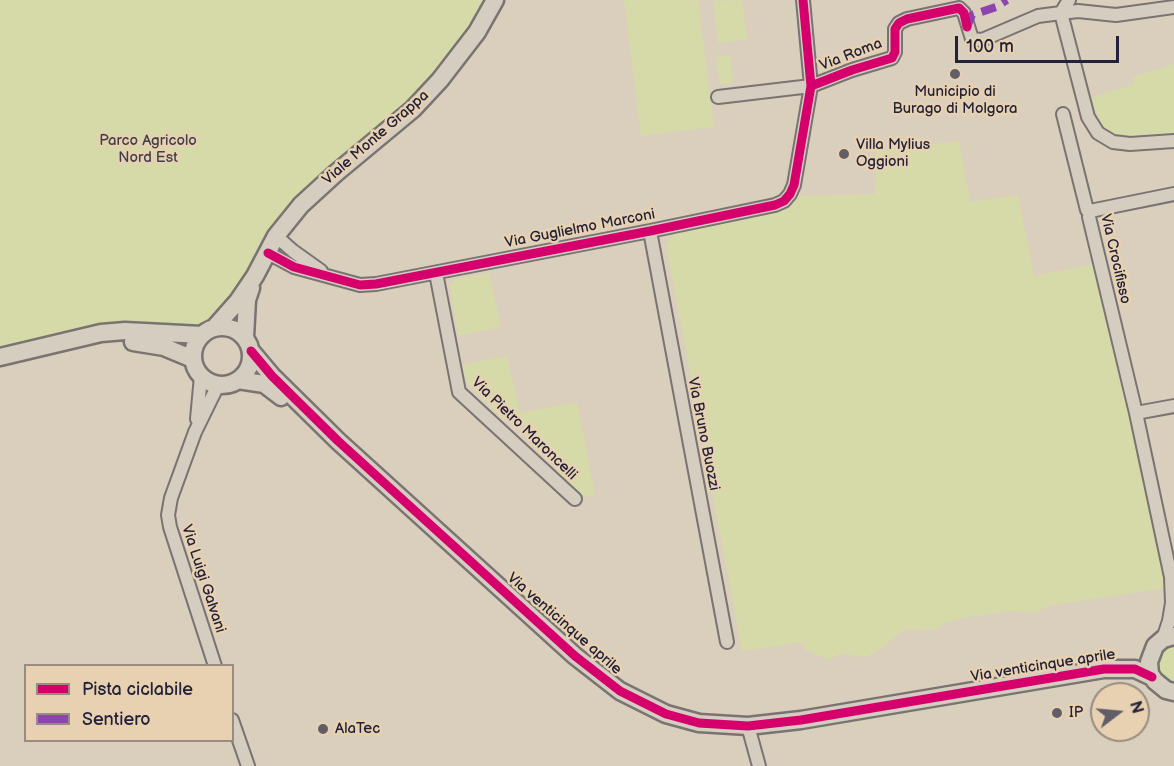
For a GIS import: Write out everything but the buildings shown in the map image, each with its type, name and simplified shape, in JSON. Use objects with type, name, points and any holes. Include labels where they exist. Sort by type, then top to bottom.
[{"type":"street","name":"Viale Monte Grappa","points":[[208,331],[238,301],[255,276],[276,236],[308,199],[412,109],[440,80],[477,32],[495,0]]},
{"type":"street","name":"Via Guglielmo Marconi","points":[[268,253],[294,267],[360,285],[376,284],[650,231],[775,205],[784,201],[794,185],[811,86],[803,0]]},
{"type":"street","points":[[1069,0],[1061,13],[1088,117],[1098,133],[1113,142],[1130,144],[1174,141]]},
{"type":"street","points":[[1061,13],[1078,11],[1116,15],[1174,7]]},
{"type":"street","name":"Via Roma","points":[[811,86],[892,58],[895,52],[895,29],[899,23],[908,19],[959,8],[964,13],[972,39],[982,39],[1038,16],[1061,13]]},
{"type":"street","points":[[718,97],[811,86]]},
{"type":"street","name":"Via Crocifisso","points":[[1063,114],[1087,210],[1090,212],[1089,217],[1136,413],[1172,582],[1172,603],[1163,641]]},
{"type":"street","points":[[1090,212],[1174,194]]},
{"type":"street","name":"Via Bruno Buozzi","points":[[650,231],[727,642]]},
{"type":"street","name":"Via Guglielmo Marconi","points":[[276,236],[293,251],[330,276]]},
{"type":"street","name":"Via Pietro Maroncelli","points":[[436,273],[459,392],[575,499]]},
{"type":"street","name":"Viale Monte Grappa","points":[[248,344],[247,300],[255,276]]},
{"type":"street","points":[[42,348],[77,337],[113,332],[208,331],[231,328],[248,344],[249,368],[238,380],[218,385],[201,376],[196,368],[193,359],[195,346],[208,331]]},
{"type":"street","points":[[0,357],[42,348],[84,343],[133,342],[164,347],[193,359]]},
{"type":"street","name":"Via venticinque aprile","points":[[248,344],[272,376],[338,441],[562,645],[620,692],[651,709],[681,719],[716,725],[748,726],[801,720],[1104,669],[1138,670],[1152,677]]},
{"type":"street","name":"Via Luigi Galvani","points":[[195,432],[201,376]]},
{"type":"street","name":"Via venticinque aprile","points":[[238,380],[264,384],[338,441]]},
{"type":"street","name":"Via Luigi Galvani","points":[[214,664],[168,515],[171,498],[195,432],[218,385]]},
{"type":"street","points":[[1136,413],[1174,406]]},
{"type":"street","points":[[1163,641],[1149,662],[1152,677],[1171,695]]},
{"type":"street","name":"Via venticinque aprile","points":[[1104,669],[1163,641]]},
{"type":"street","points":[[234,726],[248,766]]},
{"type":"street","points":[[748,726],[759,766]]},
{"type":"green space","name":"Parco Agricolo Nord Est","points":[[0,0],[491,0],[430,84],[355,150],[219,319],[196,328],[0,349]]},
{"type":"green space","points":[[624,0],[698,0],[714,127],[641,136]]},
{"type":"green space","points":[[742,0],[747,39],[718,43],[713,1]]},
{"type":"green space","points":[[730,55],[733,83],[720,84],[716,57]]},
{"type":"green space","points":[[1174,64],[1174,134],[1118,137],[1102,125],[1090,98],[1134,84],[1133,77]]},
{"type":"green space","points":[[959,141],[970,202],[1018,195],[1034,276],[1095,264],[1124,377],[1163,560],[1165,588],[1047,606],[1036,613],[1010,611],[962,618],[944,624],[936,630],[907,629],[868,656],[839,654],[830,659],[805,650],[802,642],[742,651],[666,245],[677,229],[785,209],[798,196],[875,194],[876,150]]},
{"type":"green space","points":[[489,273],[501,327],[458,336],[450,285],[455,279]]},
{"type":"green space","points":[[507,356],[520,413],[577,402],[595,494],[584,498],[555,469],[561,463],[512,413],[501,417],[467,383],[462,365]]},
{"type":"green space","points":[[1174,642],[1174,684],[1160,679],[1153,662],[1157,650]]},
{"type":"marked path","points":[[967,27],[972,15],[996,7],[1007,0]]},
{"type":"cycle path","points":[[268,253],[294,267],[360,285],[376,284],[650,231],[775,205],[784,201],[794,185],[811,86],[803,0]]},
{"type":"cycle path","points":[[811,86],[892,58],[895,52],[895,29],[899,23],[907,19],[959,8],[964,13],[967,27]]},
{"type":"cycle path","points":[[251,351],[272,376],[338,441],[575,656],[620,691],[666,714],[699,723],[748,726],[801,720],[1104,669],[1135,669],[1152,677]]},
{"type":"place","name":"Municipio di Burago di Molgora","points":[[955,74]]},
{"type":"place","name":"Villa Mylius Oggioni","points":[[844,154]]},
{"type":"place","name":"IP","points":[[1057,713]]},
{"type":"place","name":"AlaTec","points":[[323,729]]}]
